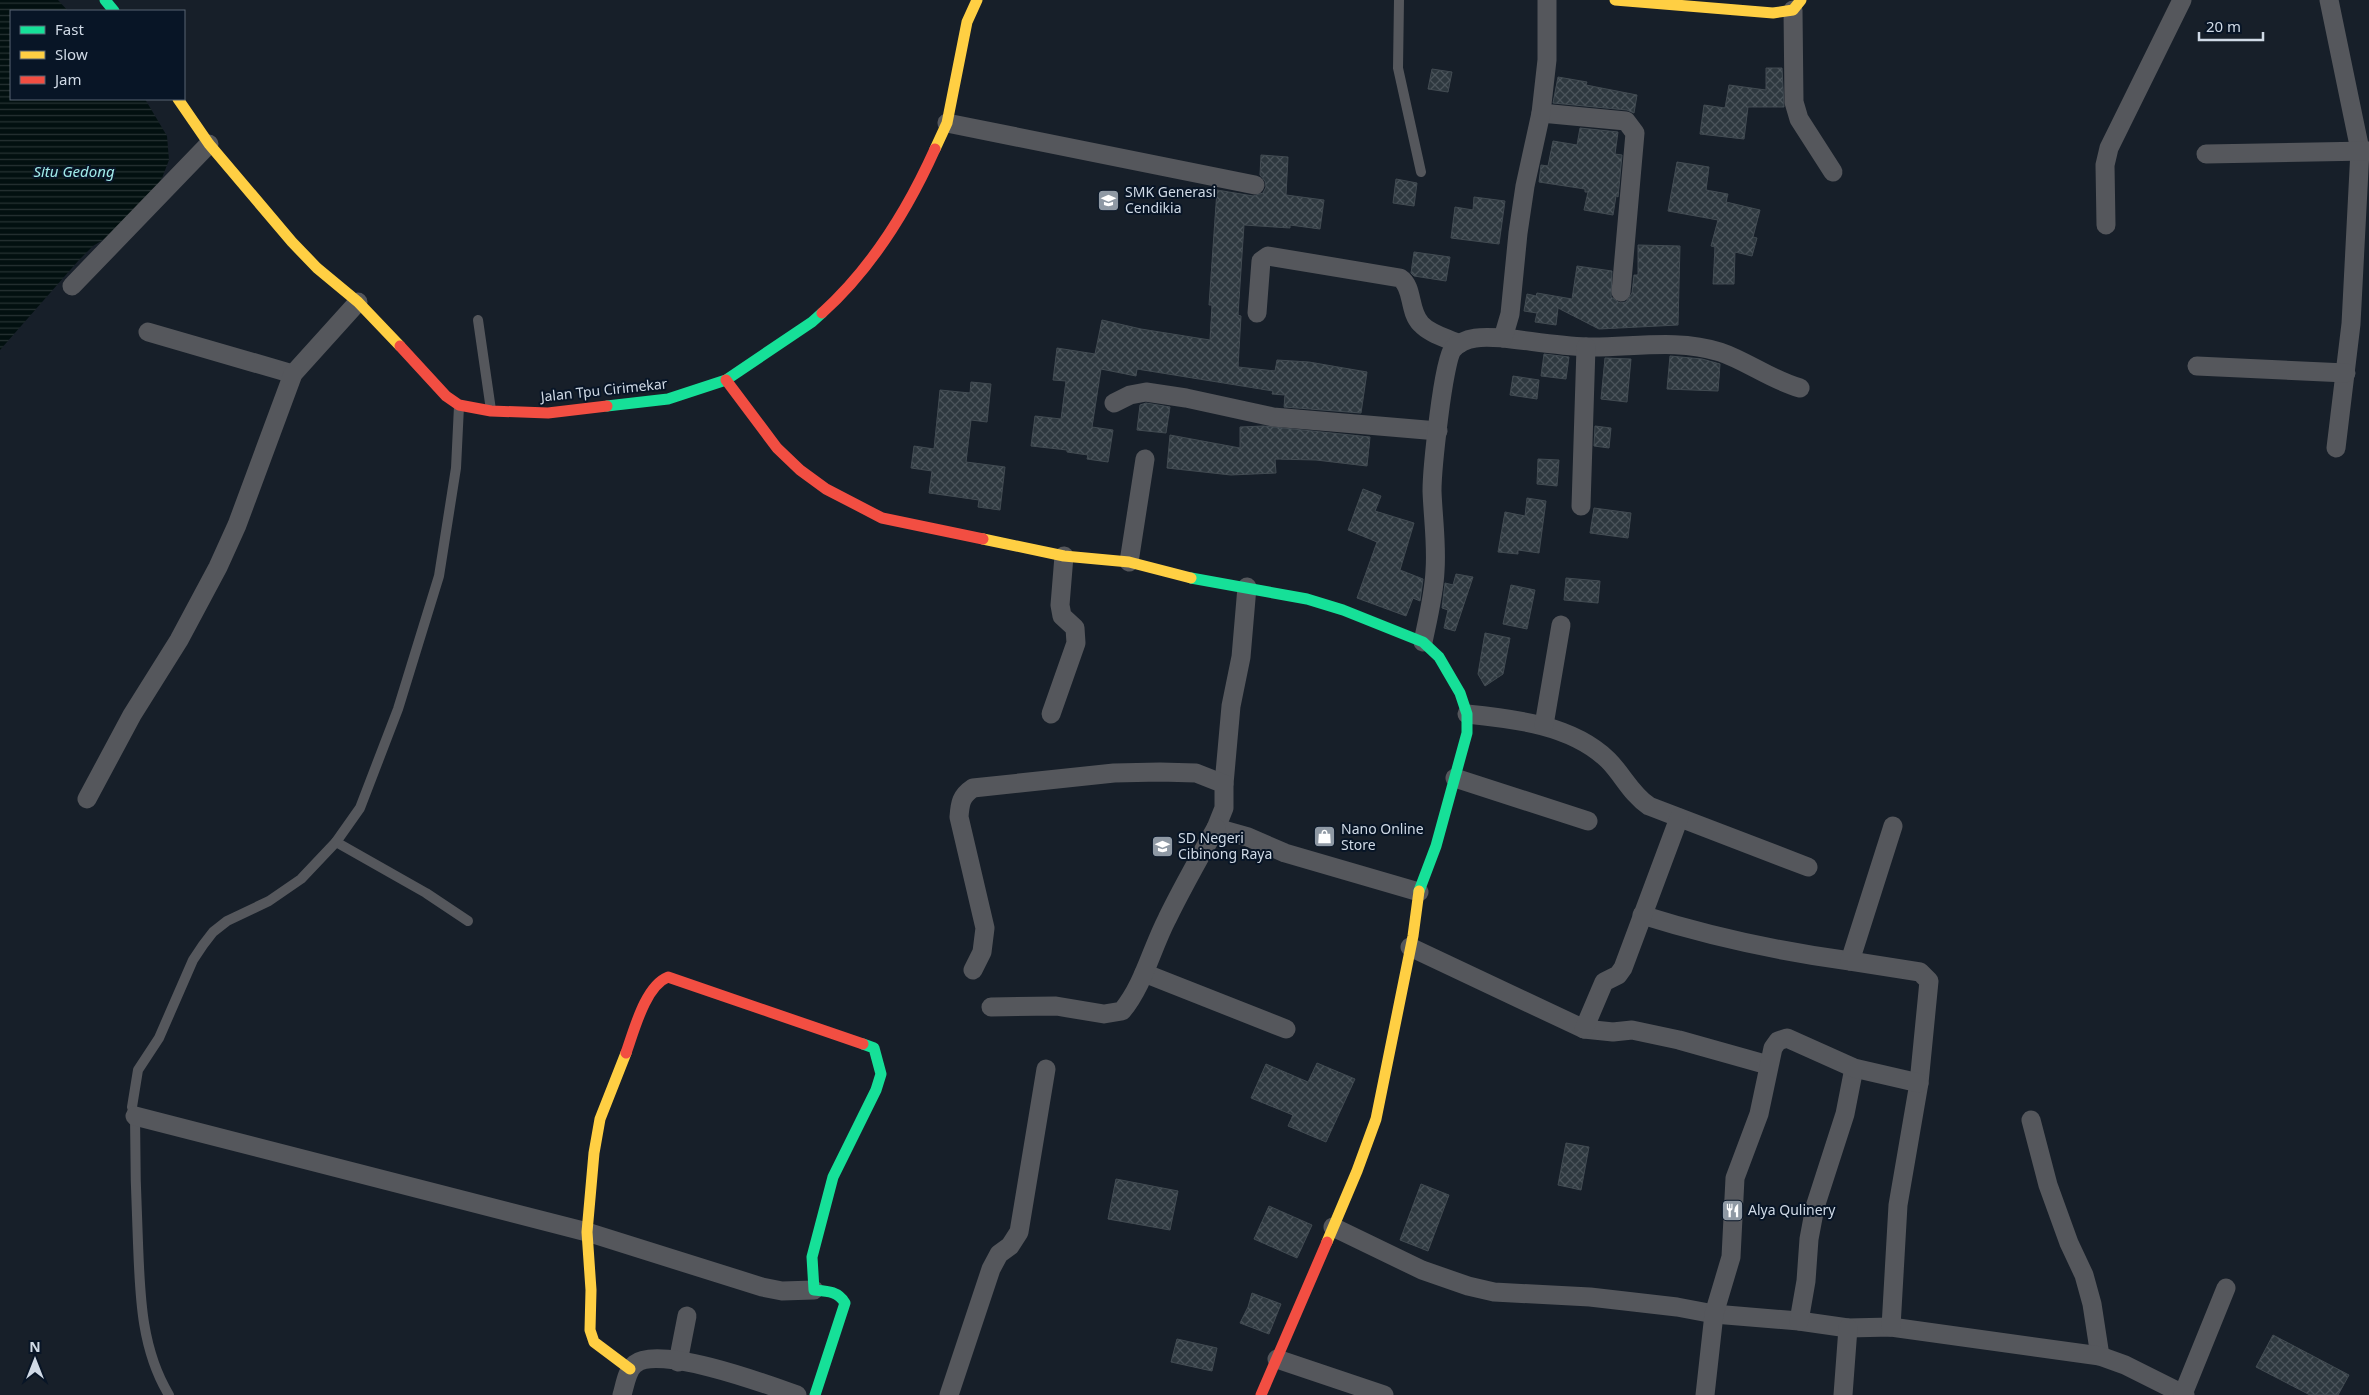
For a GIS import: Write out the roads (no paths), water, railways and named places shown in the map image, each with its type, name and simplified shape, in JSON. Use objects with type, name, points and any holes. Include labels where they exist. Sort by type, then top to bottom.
[{"type":"street","points":[[105,0],[113,10]]},
{"type":"street","name":"Jalan Tpu Cirimekar","points":[[459,405],[491,411],[548,413],[659,400],[726,380],[812,322],[842,294],[889,235],[908,206],[936,150],[947,123],[967,22],[977,0]]},
{"type":"street","points":[[1503,338],[1510,314],[1518,233],[1541,113],[1547,60],[1547,0]]},
{"type":"street","points":[[1615,0],[1773,13],[1797,5],[1794,102],[1799,119],[1833,172]]},
{"type":"street","points":[[2106,225],[2105,165],[2109,148],[2182,0]]},
{"type":"street","points":[[2330,0],[2364,150],[2351,324],[2336,448]]},
{"type":"street","points":[[179,100],[208,144],[298,248],[317,268],[358,302],[446,396],[459,405]]},
{"type":"street","points":[[1541,113],[1626,121],[1635,133],[1621,292]]},
{"type":"street","points":[[947,123],[1255,185]]},
{"type":"street","points":[[72,286],[208,144]]},
{"type":"street","points":[[2206,154],[2364,150]]},
{"type":"street","points":[[1257,313],[1261,261],[1268,256],[1400,278],[1408,287],[1412,308],[1420,323],[1432,332],[1459,344]]},
{"type":"street","points":[[87,798],[132,715],[179,640],[218,567],[237,525],[293,374],[358,302]]},
{"type":"street","points":[[148,332],[293,374]]},
{"type":"street","points":[[1423,642],[1436,571],[1436,522],[1432,490],[1438,431],[1449,358],[1452,351],[1459,344],[1477,337],[1586,347],[1647,344],[1698,347],[1720,352],[1787,384],[1800,388]]},
{"type":"street","points":[[1581,506],[1586,347]]},
{"type":"street","points":[[2197,366],[2346,372]]},
{"type":"street","points":[[726,380],[776,448],[805,474],[854,507],[882,518],[1064,556],[1129,562],[1190,578],[1307,599],[1423,642],[1439,657],[1460,693],[1467,714],[1467,733],[1436,846],[1419,892],[1380,1106],[1357,1171],[1262,1395]]},
{"type":"street","points":[[1114,403],[1130,395],[1146,392],[1186,398],[1273,417],[1438,431]]},
{"type":"street","points":[[1129,562],[1145,459]]},
{"type":"street","points":[[1051,714],[1076,643],[1075,628],[1062,616],[1060,606],[1064,556]]},
{"type":"street","points":[[991,1007],[1056,1006],[1115,1014],[1122,1011],[1132,999],[1166,920],[1216,828],[1224,808],[1224,784],[1231,706],[1241,657],[1246,587]]},
{"type":"street","points":[[1544,725],[1561,625]]},
{"type":"street","points":[[1467,714],[1507,718],[1544,725],[1589,746],[1611,764],[1639,800],[1679,818],[1808,868]]},
{"type":"street","points":[[973,970],[982,952],[985,928],[959,817],[960,802],[965,794],[973,788],[1132,773],[1196,773],[1224,784]]},
{"type":"street","points":[[1455,778],[1588,821]]},
{"type":"street","points":[[1584,1029],[1604,982],[1618,975],[1623,968],[1679,818]]},
{"type":"street","points":[[1850,960],[1893,826]]},
{"type":"street","points":[[1216,828],[1248,837],[1285,853],[1419,892]]},
{"type":"street","points":[[1642,915],[1705,935],[1793,953],[1850,960],[1920,972],[1929,981],[1919,1083],[1898,1205],[1891,1327]]},
{"type":"street","points":[[1410,947],[1584,1029],[1613,1032],[1632,1030],[1679,1040],[1768,1066]]},
{"type":"street","points":[[1144,973],[1286,1029]]},
{"type":"street","points":[[630,1369],[594,1342],[590,1330],[587,1232],[594,1153],[600,1119],[654,987],[660,979],[676,978],[874,1048],[881,1074],[876,1090],[833,1177],[812,1257],[814,1290]]},
{"type":"street","points":[[1705,1395],[1714,1314],[1731,1258],[1735,1178],[1759,1114],[1773,1048],[1778,1041],[1787,1038],[1854,1068],[1919,1083]]},
{"type":"street","points":[[1799,1322],[1806,1281],[1809,1239],[1815,1207],[1845,1114],[1854,1068]]},
{"type":"street","points":[[949,1395],[991,1269],[999,1254],[1010,1246],[1019,1232],[1046,1069]]},
{"type":"street","points":[[135,1116],[587,1232],[762,1287],[782,1291],[814,1290],[831,1292],[841,1296],[844,1303],[836,1338],[814,1395]]},
{"type":"street","points":[[2031,1120],[2048,1185],[2069,1244],[2084,1275],[2092,1304],[2100,1356]]},
{"type":"street","points":[[1333,1227],[1422,1270],[1468,1286],[1494,1292],[1590,1297],[1677,1307],[1714,1314],[1848,1328],[1891,1327],[2100,1356],[2125,1365],[2184,1394],[2226,1288]]},
{"type":"street","points":[[678,1362],[687,1316]]},
{"type":"street","points":[[1843,1395],[1848,1328]]},
{"type":"street","points":[[622,1395],[630,1369],[636,1363],[648,1358],[724,1370],[797,1395]]},
{"type":"street","points":[[1277,1358],[1384,1395]]},
{"type":"lane","points":[[1398,0],[1398,68],[1422,172]]},
{"type":"lane","points":[[478,320],[491,411]]},
{"type":"lane","points":[[169,1395],[158,1376],[152,1357],[141,1300],[135,1116],[132,1107],[138,1070],[159,1038],[194,960],[213,932],[227,921],[269,901],[300,879],[336,842],[360,808],[398,709],[439,576],[456,468],[459,405]]},
{"type":"lane","points":[[336,842],[426,893],[468,921]]},
{"type":"water","name":"Situ Gedong","points":[[0,0],[58,0],[67,10],[10,10],[10,100],[146,100],[167,136],[169,160],[162,178],[144,206],[122,228],[93,246],[79,260],[0,350]]},
{"type":"place","name":"SMK Generasi Cendikia","points":[[1109,200]]},
{"type":"place","name":"Nano Online Store","points":[[1325,837]]},
{"type":"place","name":"SD Negeri Cibinong Raya","points":[[1162,846]]},
{"type":"place","name":"Alya Qulinery","points":[[1732,1210]]}]
